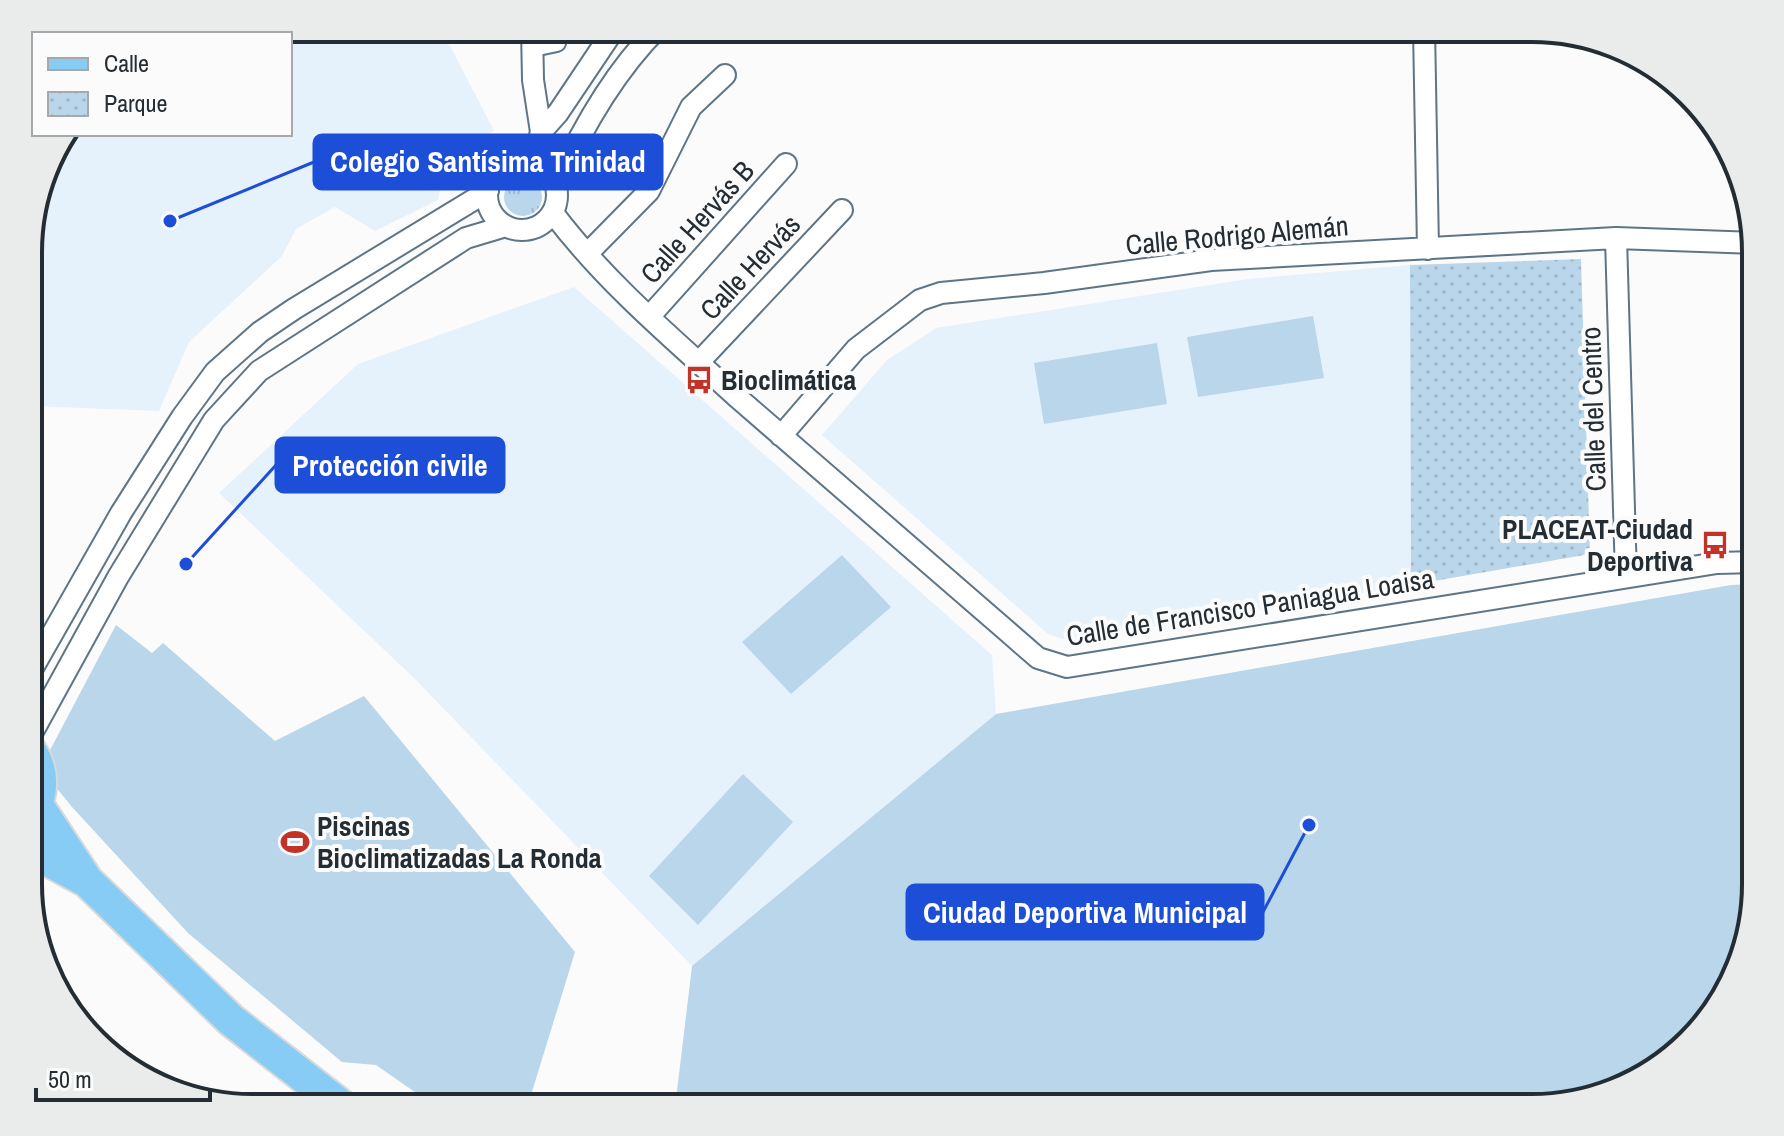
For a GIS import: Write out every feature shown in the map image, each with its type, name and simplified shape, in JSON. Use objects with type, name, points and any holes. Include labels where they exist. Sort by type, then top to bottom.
[{"type":"main road","points":[[42,822],[87,881],[231,1020],[326,1094]]},
{"type":"main road","points":[[42,857],[87,881]]},
{"type":"street","points":[[533,42],[533,80],[541,132],[533,161]]},
{"type":"street","points":[[541,132],[558,113],[606,42]]},
{"type":"street","points":[[556,186],[544,168],[533,161],[514,161],[500,168],[490,182],[489,206],[493,215],[506,226],[525,230],[535,228],[553,213],[557,199],[556,186],[568,158],[632,54],[644,42]]},
{"type":"street","points":[[1424,42],[1428,249]]},
{"type":"street","points":[[581,248],[649,191],[691,107],[725,75]]},
{"type":"street","name":"Calle Hervás B","points":[[649,317],[786,164]]},
{"type":"street","points":[[42,652],[121,513],[182,417],[215,372],[260,332],[294,309],[488,191]]},
{"type":"street","name":"Calle Hervás","points":[[699,362],[842,210]]},
{"type":"street","name":"Calle de Francisco Paniagua Loaisa","points":[[553,213],[581,248],[649,317],[781,436],[1038,658],[1067,667],[1626,577],[1717,563],[1742,562]]},
{"type":"street","points":[[42,715],[118,577],[214,420],[259,371],[466,238],[506,226]]},
{"type":"street","name":"Calle de Francisco Paniagua Loaisa","points":[[535,228],[581,248]]},
{"type":"street","name":"Calle Rodrigo Alemán","points":[[781,436],[856,349],[920,300],[941,293],[1044,283],[1211,260],[1616,238],[1742,242]]},
{"type":"street","name":"Calle del Centro","points":[[1616,238],[1626,577]]},
{"type":"shaded area","points":[[292,42],[448,42],[494,131],[446,153],[438,200],[375,231],[335,207],[296,229],[282,256],[189,342],[159,411],[42,406],[44,225],[53,185],[77,136],[292,136]]},
{"type":"shaded area","points":[[1410,265],[1411,585],[1068,641],[1048,634],[822,435],[887,360],[936,328],[1248,279]]},
{"type":"shaded area","points":[[574,287],[992,655],[996,714],[692,966],[415,679],[219,493],[358,364]]},
{"type":"green space","points":[[523,178],[537,183],[542,197],[537,211],[523,216],[509,211],[504,197],[509,183]]},
{"type":"green space","points":[[1581,259],[1590,554],[1411,585],[1410,265]]},
{"type":"green space","points":[[1313,316],[1324,378],[1198,397],[1187,337]]},
{"type":"green space","points":[[1157,343],[1167,404],[1044,424],[1034,363]]},
{"type":"green space","points":[[842,555],[891,607],[791,694],[742,642]]},
{"type":"green space","points":[[1742,585],[1742,897],[1738,925],[1731,951],[1707,1000],[1670,1042],[1637,1066],[1586,1087],[1545,1094],[677,1094],[692,966],[996,714]]},
{"type":"green space","name":"Piscinas Bioclimatizadas La Ronda","points":[[116,625],[152,653],[163,643],[275,741],[364,696],[575,952],[531,1094],[418,1094],[376,1065],[342,1062],[188,933],[55,786],[49,752]]},
{"type":"green space","points":[[743,774],[793,822],[698,925],[649,876]]},
{"type":"place","name":"Colegio Santísima Trinidad","points":[[170,221]]},
{"type":"place","name":"Bioclimática","points":[[699,380]]},
{"type":"place","name":"PLACEAT-Ciudad Deportiva","points":[[1715,545]]},
{"type":"place","name":"Protección civile","points":[[186,564]]},
{"type":"place","name":"Ciudad Deportiva Municipal","points":[[1309,825]]},
{"type":"place","name":"Piscinas Bioclimatizadas La Ronda","points":[[295,842]]}]
